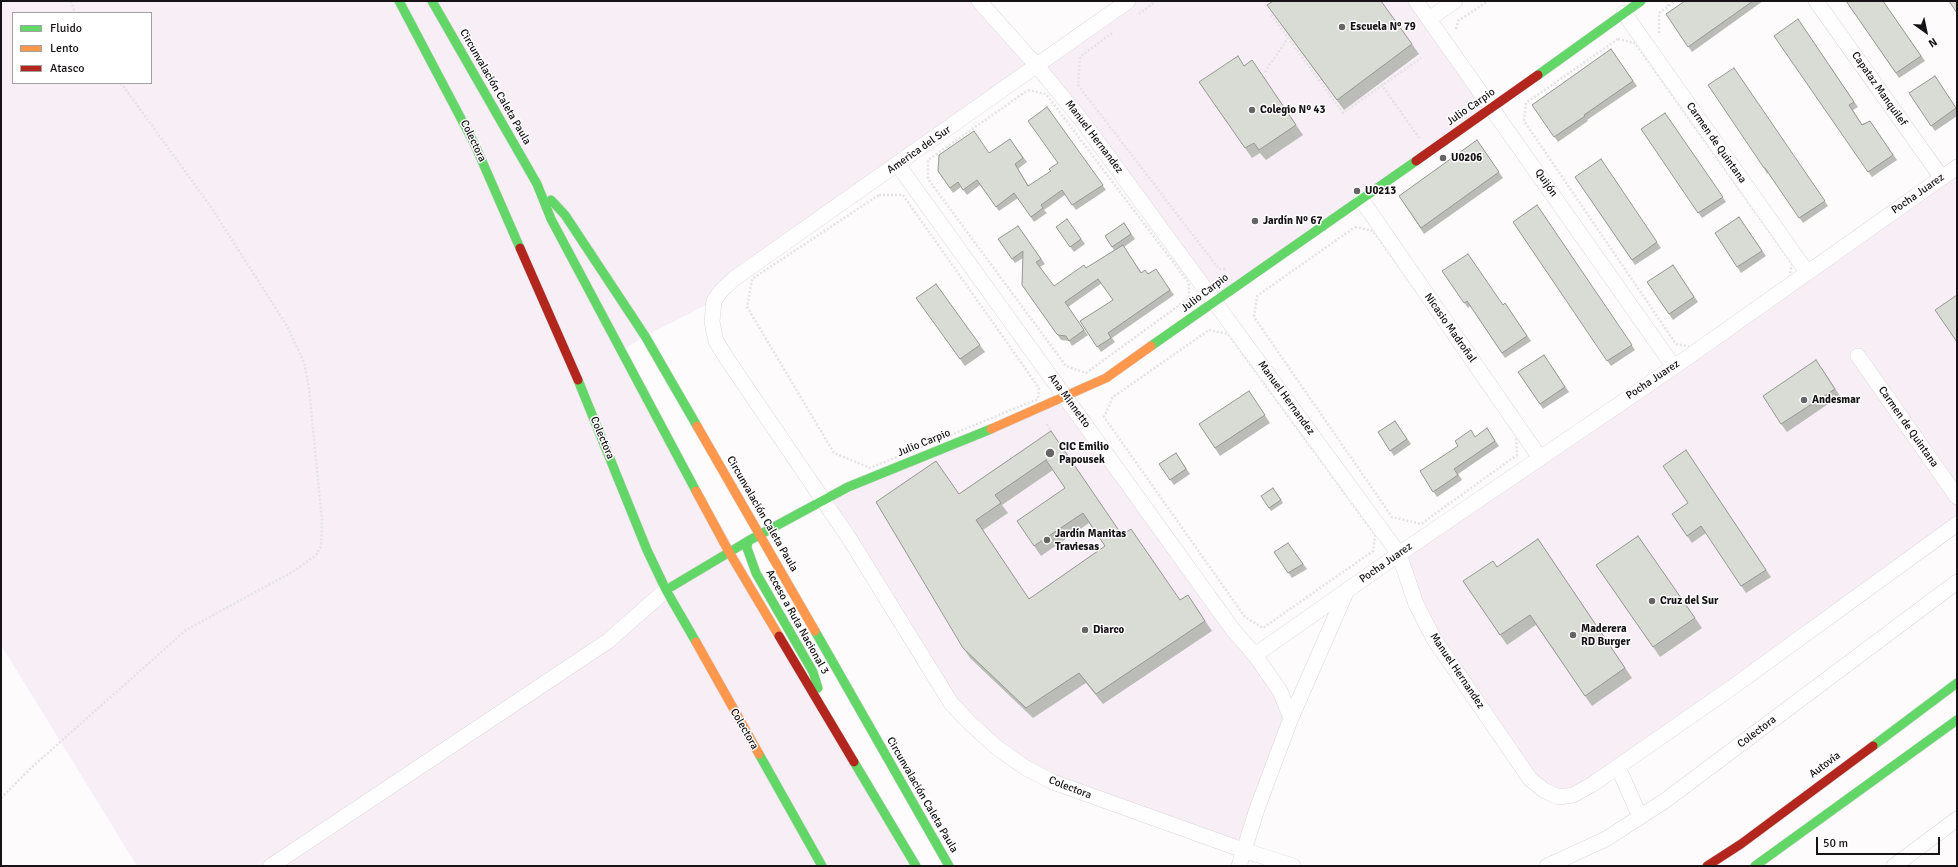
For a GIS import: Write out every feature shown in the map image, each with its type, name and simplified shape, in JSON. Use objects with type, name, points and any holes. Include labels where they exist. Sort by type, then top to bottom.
[{"type":"main road","name":"Colectora","points":[[399,1],[475,145],[582,390],[647,550],[666,590],[822,866]]},
{"type":"main road","name":"Circunvalación Caleta Paula","points":[[432,1],[537,184],[550,219],[729,552],[916,866]]},
{"type":"main road","name":"Julio Carpio","points":[[666,590],[729,552],[745,545],[760,534],[848,487],[984,432],[1106,378],[1493,108],[1641,1]]},
{"type":"main road","name":"Circunvalación Caleta Paula","points":[[537,184],[565,214],[645,336],[760,534],[949,866]]},
{"type":"main road","points":[[666,436],[688,458],[722,519]]},
{"type":"main road","points":[[738,536],[745,545],[757,552],[765,562],[803,626],[834,664]]},
{"type":"main road","name":"Acceso a Ruta Nacional 3","points":[[745,545],[756,573],[813,672],[826,714]]},
{"type":"main road","name":"Autovía","points":[[1707,866],[1741,844],[1957,683]]},
{"type":"main road","points":[[1755,866],[1957,720]]},
{"type":"street","name":"Manuel Hernandez","points":[[979,1],[1037,66],[1084,122],[1399,554],[1416,604],[1434,639],[1530,779],[1545,791],[1559,797],[1573,795],[1618,766]]},
{"type":"street","name":"America del Sur","points":[[714,301],[721,291],[735,278],[898,165],[1128,1]]},
{"type":"street","name":"Quijón","points":[[1416,1],[1493,108],[1674,367]]},
{"type":"street","points":[[1429,19],[1455,1]]},
{"type":"street","name":"Capataz Manquilef","points":[[1816,1],[1942,178]]},
{"type":"street","name":"Carmen de Quintana","points":[[1624,13],[1807,272]]},
{"type":"street","name":"Ana Minnetto","points":[[898,165],[1232,630],[1255,655],[1280,691],[1291,718]]},
{"type":"street","name":"Pocha Juarez","points":[[1255,655],[1399,554],[1674,367],[1957,167]]},
{"type":"street","name":"Nicasio Madroñal","points":[[1361,199],[1540,458]]},
{"type":"street","name":"Colectora","points":[[714,301],[712,322],[716,341],[849,538],[952,703],[996,747],[1026,768],[1053,782],[1243,850],[1293,866]]},
{"type":"street","name":"Carmen de Quintana","points":[[1858,356],[1957,497]]},
{"type":"street","points":[[1640,817],[1618,766],[1734,686],[1957,524]]},
{"type":"street","name":"Colectora","points":[[1546,866],[1606,839],[1666,800],[1957,582]]},
{"type":"street","points":[[271,866],[608,641],[666,590]]},
{"type":"street","points":[[1239,866],[1243,850],[1291,718],[1347,590]]},
{"type":"street","points":[[1894,866],[1957,819]]},
{"type":"path","points":[[71,1],[75,12]]},
{"type":"path","points":[[1137,15],[1156,1]]},
{"type":"path","points":[[1454,33],[1458,22],[1488,1]]},
{"type":"path","points":[[1665,1],[1669,6]]},
{"type":"path","points":[[1662,38],[1658,31],[1659,13],[1676,1]]},
{"type":"path","points":[[1271,15],[1343,113],[1421,58]]},
{"type":"path","points":[[1118,29],[1080,57],[1078,85],[1219,269],[1234,270]]},
{"type":"path","points":[[1265,72],[1288,38]]},
{"type":"path","points":[[1618,39],[1636,43],[1792,264],[1789,278],[1691,347],[1676,344],[1524,121],[1526,103],[1618,39]]},
{"type":"path","points":[[1376,77],[1421,140]]},
{"type":"path","points":[[1,798],[31,768],[186,630],[294,572],[316,555],[321,546],[322,521],[309,388],[304,362],[287,326],[211,207],[122,84]]},
{"type":"path","points":[[1028,90],[1046,94],[1189,283],[1189,298],[1086,373],[1066,366],[928,179],[928,160],[1028,90]]},
{"type":"path","points":[[879,195],[903,195],[1039,388],[1038,399],[870,468],[834,452],[747,307],[752,279],[875,197],[879,195]]},
{"type":"path","points":[[1356,227],[1373,231],[1516,429],[1518,455],[1421,524],[1392,517],[1254,317],[1257,296],[1356,227]]},
{"type":"path","points":[[1209,330],[1228,334],[1375,535],[1373,551],[1263,628],[1245,617],[1104,417],[1113,397],[1209,330]]},
{"type":"shaded area","points":[[1,1],[979,1],[1037,66],[714,301],[645,336],[621,351],[916,866],[137,866],[1,645]]},
{"type":"shaded area","points":[[1128,1],[1416,1],[1493,108],[1215,301],[1037,66]]},
{"type":"shaded area","points":[[1957,167],[1957,524],[1573,795],[1545,791],[1434,639],[1399,554]]},
{"type":"shaded area","points":[[1065,396],[1291,718],[1243,850],[1053,782],[969,722],[823,500]]},
{"type":"building","points":[[1273,1],[1381,1],[1412,44],[1337,100],[1267,5]]},
{"type":"building","points":[[1685,1],[1753,1],[1688,47],[1666,14]]},
{"type":"building","points":[[1846,1],[1883,1],[1921,56],[1896,73]]},
{"type":"building","points":[[1949,1],[1957,1],[1957,13]]},
{"type":"building","points":[[1798,19],[1854,102],[1849,105],[1862,125],[1870,121],[1893,155],[1868,172],[1774,36]]},
{"type":"building","points":[[1611,49],[1633,81],[1554,137],[1532,105]]},
{"type":"building","points":[[1238,56],[1244,66],[1252,60],[1296,125],[1259,150],[1254,143],[1245,148],[1199,82]]},
{"type":"building","points":[[1734,68],[1825,201],[1799,218],[1708,85]]},
{"type":"building","points":[[1935,76],[1956,108],[1931,126],[1909,93]]},
{"type":"building","points":[[1047,107],[1103,185],[1072,205],[1062,190],[1041,205],[1043,208],[1031,217],[1014,193],[996,207],[977,180],[963,190],[958,182],[950,188],[938,171],[939,155],[974,131],[989,153],[1010,139],[1023,158],[1015,164],[1028,186],[1051,171],[1049,169],[1058,163],[1028,121]]},
{"type":"building","points":[[1665,113],[1723,197],[1698,213],[1641,129]]},
{"type":"building","points":[[1477,140],[1499,172],[1421,228],[1399,196]]},
{"type":"building","points":[[1601,159],[1657,242],[1632,260],[1575,177]]},
{"type":"building","points":[[1537,205],[1632,345],[1607,361],[1513,222]]},
{"type":"building","points":[[1739,217],[1762,251],[1737,267],[1715,233]]},
{"type":"building","points":[[1067,219],[1081,239],[1070,247],[1056,227]]},
{"type":"building","points":[[1124,223],[1131,234],[1112,247],[1105,236]]},
{"type":"building","points":[[1018,226],[1041,259],[1036,262],[1054,286],[1084,265],[1086,268],[1123,245],[1141,273],[1145,270],[1148,274],[1156,269],[1170,290],[1108,333],[1111,338],[1097,347],[1080,321],[1113,300],[1098,279],[1065,302],[1084,330],[1069,341],[1066,336],[1058,335],[1056,333],[1022,285],[1023,251],[1012,259],[998,239]]},
{"type":"building","points":[[1468,254],[1503,305],[1505,303],[1527,336],[1502,353],[1467,301],[1464,303],[1442,271]]},
{"type":"building","points":[[1673,265],[1694,297],[1669,314],[1647,282]]},
{"type":"building","points":[[936,284],[980,345],[960,359],[916,298]]},
{"type":"building","points":[[1957,295],[1957,342],[1935,310]]},
{"type":"building","points":[[1544,355],[1565,387],[1540,404],[1518,372]]},
{"type":"building","name":"Andesmar","points":[[1816,360],[1835,389],[1781,424],[1763,396]]},
{"type":"building","points":[[1249,391],[1265,415],[1215,448],[1199,424]]},
{"type":"building","points":[[1395,421],[1407,439],[1390,451],[1378,432]]},
{"type":"building","points":[[1487,428],[1495,441],[1454,469],[1458,475],[1433,492],[1420,471],[1458,446],[1455,441],[1471,430],[1475,437]]},
{"type":"building","points":[[1051,431],[1122,535],[1131,529],[1180,600],[1188,595],[1205,621],[1096,694],[1079,673],[1026,708],[963,648],[876,502],[936,461],[959,494]],"holes":[[[1046,460],[1065,488],[1017,521],[1034,546],[1083,513],[1105,546],[1029,599],[976,520],[1001,503],[995,495]]]},
{"type":"building","points":[[1686,450],[1766,570],[1741,586],[1701,526],[1687,536],[1672,514],[1688,503],[1663,466]]},
{"type":"building","points":[[1176,453],[1186,469],[1170,480],[1159,464]]},
{"type":"building","points":[[1273,488],[1281,500],[1269,508],[1261,496]]},
{"type":"building","name":"Cruz del Sur","points":[[1638,536],[1695,618],[1653,647],[1596,565]]},
{"type":"building","name":"Maderera RD Burger","points":[[1538,539],[1625,668],[1585,696],[1530,615],[1500,635],[1463,581],[1493,561],[1497,567]]},
{"type":"building","points":[[1288,543],[1303,564],[1288,573],[1274,552]]},
{"type":"traffic: fast","points":[[399,1],[475,145],[520,248]]},
{"type":"traffic: fast","points":[[432,1],[537,184],[551,219],[696,491]]},
{"type":"traffic: fast","points":[[1538,75],[1641,1]]},
{"type":"traffic: fast","points":[[1151,346],[1416,161]]},
{"type":"traffic: fast","points":[[551,200],[565,215],[645,336],[697,426]]},
{"type":"traffic: fast","points":[[578,380],[647,550],[666,590],[696,642]]},
{"type":"traffic: fast","points":[[666,590],[748,541],[848,487],[991,429]]},
{"type":"traffic: fast","points":[[748,541],[747,548],[756,573],[813,672],[818,688]]},
{"type":"traffic: fast","points":[[815,631],[949,866]]},
{"type":"traffic: fast","points":[[1873,746],[1957,683]]},
{"type":"traffic: fast","points":[[1755,866],[1957,720]]},
{"type":"traffic: fast","points":[[759,754],[822,866]]},
{"type":"traffic: fast","points":[[854,762],[916,866]]},
{"type":"traffic: slow","points":[[991,429],[1106,378],[1151,346]]},
{"type":"traffic: slow","points":[[697,426],[815,631]]},
{"type":"traffic: slow","points":[[696,491],[729,552],[779,636]]},
{"type":"traffic: slow","points":[[696,642],[759,754]]},
{"type":"traffic: jam","points":[[1416,161],[1538,75]]},
{"type":"traffic: jam","points":[[520,248],[578,380]]},
{"type":"traffic: jam","points":[[779,636],[854,762]]},
{"type":"traffic: jam","points":[[1707,866],[1741,844],[1873,746]]},
{"type":"place","name":"Escuela N° 79","points":[[1342,27]]},
{"type":"place","name":"Colegio Nº 43","points":[[1252,110]]},
{"type":"place","name":"U0206","points":[[1443,158]]},
{"type":"place","name":"U0213","points":[[1357,191]]},
{"type":"place","name":"Jardín Nº 67","points":[[1255,221]]},
{"type":"place","name":"Andesmar","points":[[1804,400]]},
{"type":"place","name":"CIC Emilio Papousek","points":[[1050,453]]},
{"type":"place","name":"Jardín Manitas Traviesas","points":[[1047,540]]},
{"type":"place","name":"Cruz del Sur","points":[[1652,601]]},
{"type":"place","name":"Diarco","points":[[1085,630]]},
{"type":"place","name":"Maderera RD Burger","points":[[1573,635]]}]
